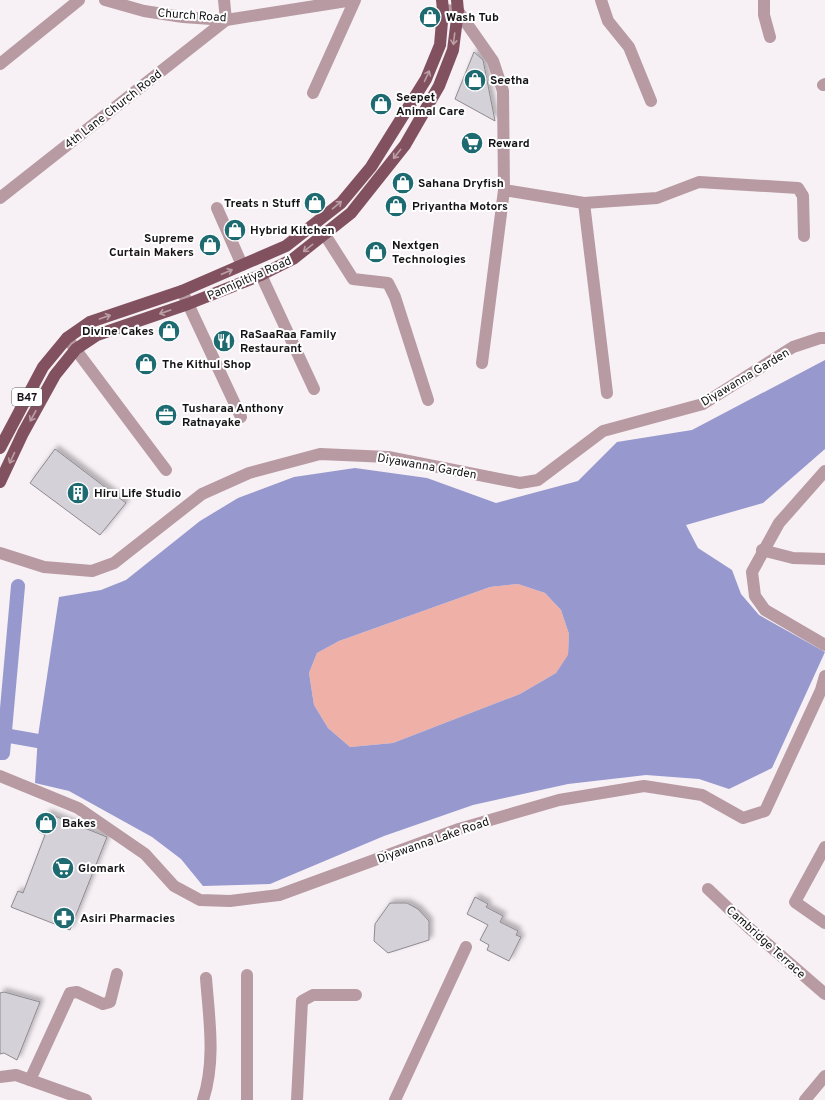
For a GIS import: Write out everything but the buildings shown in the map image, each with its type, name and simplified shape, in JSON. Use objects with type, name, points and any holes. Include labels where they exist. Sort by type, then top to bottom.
[{"type":"main road","name":"Pannipitiya Road","points":[[0,448],[43,367],[67,338],[90,322],[182,291],[286,246],[341,202],[370,167],[426,79],[440,45],[443,5]]},
{"type":"main road","name":"Pannipitiya Road","points":[[0,482],[55,375],[76,349],[97,335],[188,304],[261,275],[293,259],[351,213],[405,145],[439,86],[453,50],[457,6]]},
{"type":"street","points":[[0,64],[79,0]]},
{"type":"street","name":"Church Road","points":[[104,0],[144,11],[183,17],[226,20],[348,0]]},
{"type":"street","points":[[224,0],[226,20]]},
{"type":"street","points":[[313,93],[348,0]]},
{"type":"street","points":[[601,0],[608,21],[629,47],[651,101]]},
{"type":"street","points":[[764,0],[764,15],[770,37]]},
{"type":"street","points":[[443,5],[457,6],[493,61],[503,91],[504,190],[482,363]]},
{"type":"street","name":"4th Lane Church Road","points":[[0,198],[226,20]]},
{"type":"street","points":[[504,190],[584,204],[657,198],[699,182],[798,188],[803,196],[804,236]]},
{"type":"street","points":[[584,204],[606,393]]},
{"type":"street","points":[[217,208],[242,265]]},
{"type":"street","points":[[325,235],[353,279],[388,283],[395,297],[428,400]]},
{"type":"street","points":[[261,275],[314,389]]},
{"type":"street","points":[[182,291],[241,417]]},
{"type":"street","points":[[67,338],[166,470]]},
{"type":"street","name":"Diyawanna Garden","points":[[0,553],[44,567],[92,571],[114,563],[202,494],[249,473],[320,454],[388,457],[520,483],[538,480],[603,431],[703,404],[793,347],[820,338],[825,338]]},
{"type":"street","points":[[825,471],[779,523],[762,550],[752,572],[755,596],[765,610],[825,645]]},
{"type":"street","points":[[762,550],[792,558],[825,559]]},
{"type":"street","name":"Diyawanna Lake Road","points":[[0,776],[78,808],[145,854],[174,886],[200,900],[230,901],[279,895],[459,829],[559,800],[644,786],[702,795],[743,818],[753,816],[765,811],[821,690],[825,676]]},
{"type":"street","points":[[825,847],[795,902],[825,923]]},
{"type":"street","name":"Cambridge Terrace","points":[[708,889],[748,927],[825,994]]},
{"type":"street","points":[[394,1100],[466,947]]},
{"type":"street","points":[[30,1080],[70,993],[77,992],[103,1004],[110,1002],[117,974]]},
{"type":"street","points":[[247,975],[247,1100]]},
{"type":"street","points":[[203,1100],[206,1091],[211,1050],[206,978]]},
{"type":"street","points":[[297,1100],[302,1001],[313,995],[356,995]]},
{"type":"street","points":[[0,1077],[16,1075],[86,1100]]},
{"type":"street","points":[[805,1100],[825,1076]]},
{"type":"shaded area","points":[[518,584],[545,593],[561,610],[569,634],[568,656],[556,673],[520,694],[393,743],[350,747],[328,728],[314,705],[309,673],[317,653],[339,641],[490,587]]},
{"type":"water","points":[[825,360],[825,449],[763,503],[686,525],[698,548],[732,570],[741,594],[759,615],[825,652],[772,768],[729,789],[699,779],[646,775],[568,784],[473,805],[384,836],[270,884],[203,886],[181,859],[152,837],[69,791],[35,783],[38,736],[59,597],[101,590],[126,580],[200,521],[238,498],[294,477],[355,468],[427,478],[496,503],[578,481],[617,442],[692,430]],"holes":[[[518,584],[545,593],[561,610],[569,634],[568,655],[556,673],[520,694],[393,743],[350,747],[328,728],[314,705],[309,673],[317,653],[339,641],[490,587]]]},
{"type":"waterway","points":[[0,753],[3,753],[18,586]]},
{"type":"waterway","points":[[4,735],[38,741]]},
{"type":"place","name":"Wash Tub","points":[[430,17]]},
{"type":"place","name":"Seetha","points":[[475,80]]},
{"type":"place","name":"Seepet Animal Care","points":[[381,104]]},
{"type":"place","name":"Reward","points":[[472,143]]},
{"type":"place","name":"Sahana Dryfish","points":[[403,183]]},
{"type":"place","name":"Treats n Stuff","points":[[315,203]]},
{"type":"place","name":"Priyantha Motors","points":[[396,206]]},
{"type":"place","name":"Hybrid Kitchen","points":[[235,230]]},
{"type":"place","name":"Supreme Curtain Makers","points":[[210,245]]},
{"type":"place","name":"Nextgen Technologies","points":[[376,252]]},
{"type":"place","name":"Divine Cakes","points":[[169,331]]},
{"type":"place","name":"RaSaaRaa Family Restaurant","points":[[224,341]]},
{"type":"place","name":"The Kithul Shop","points":[[146,364]]},
{"type":"place","name":"Tusharaa Anthony Ratnayake","points":[[166,415]]},
{"type":"place","name":"Hiru Life Studio","points":[[78,493]]},
{"type":"place","name":"Bakes","points":[[46,823]]},
{"type":"place","name":"Glomark","points":[[63,868]]},
{"type":"place","name":"Asiri Pharmacies","points":[[64,918]]}]
